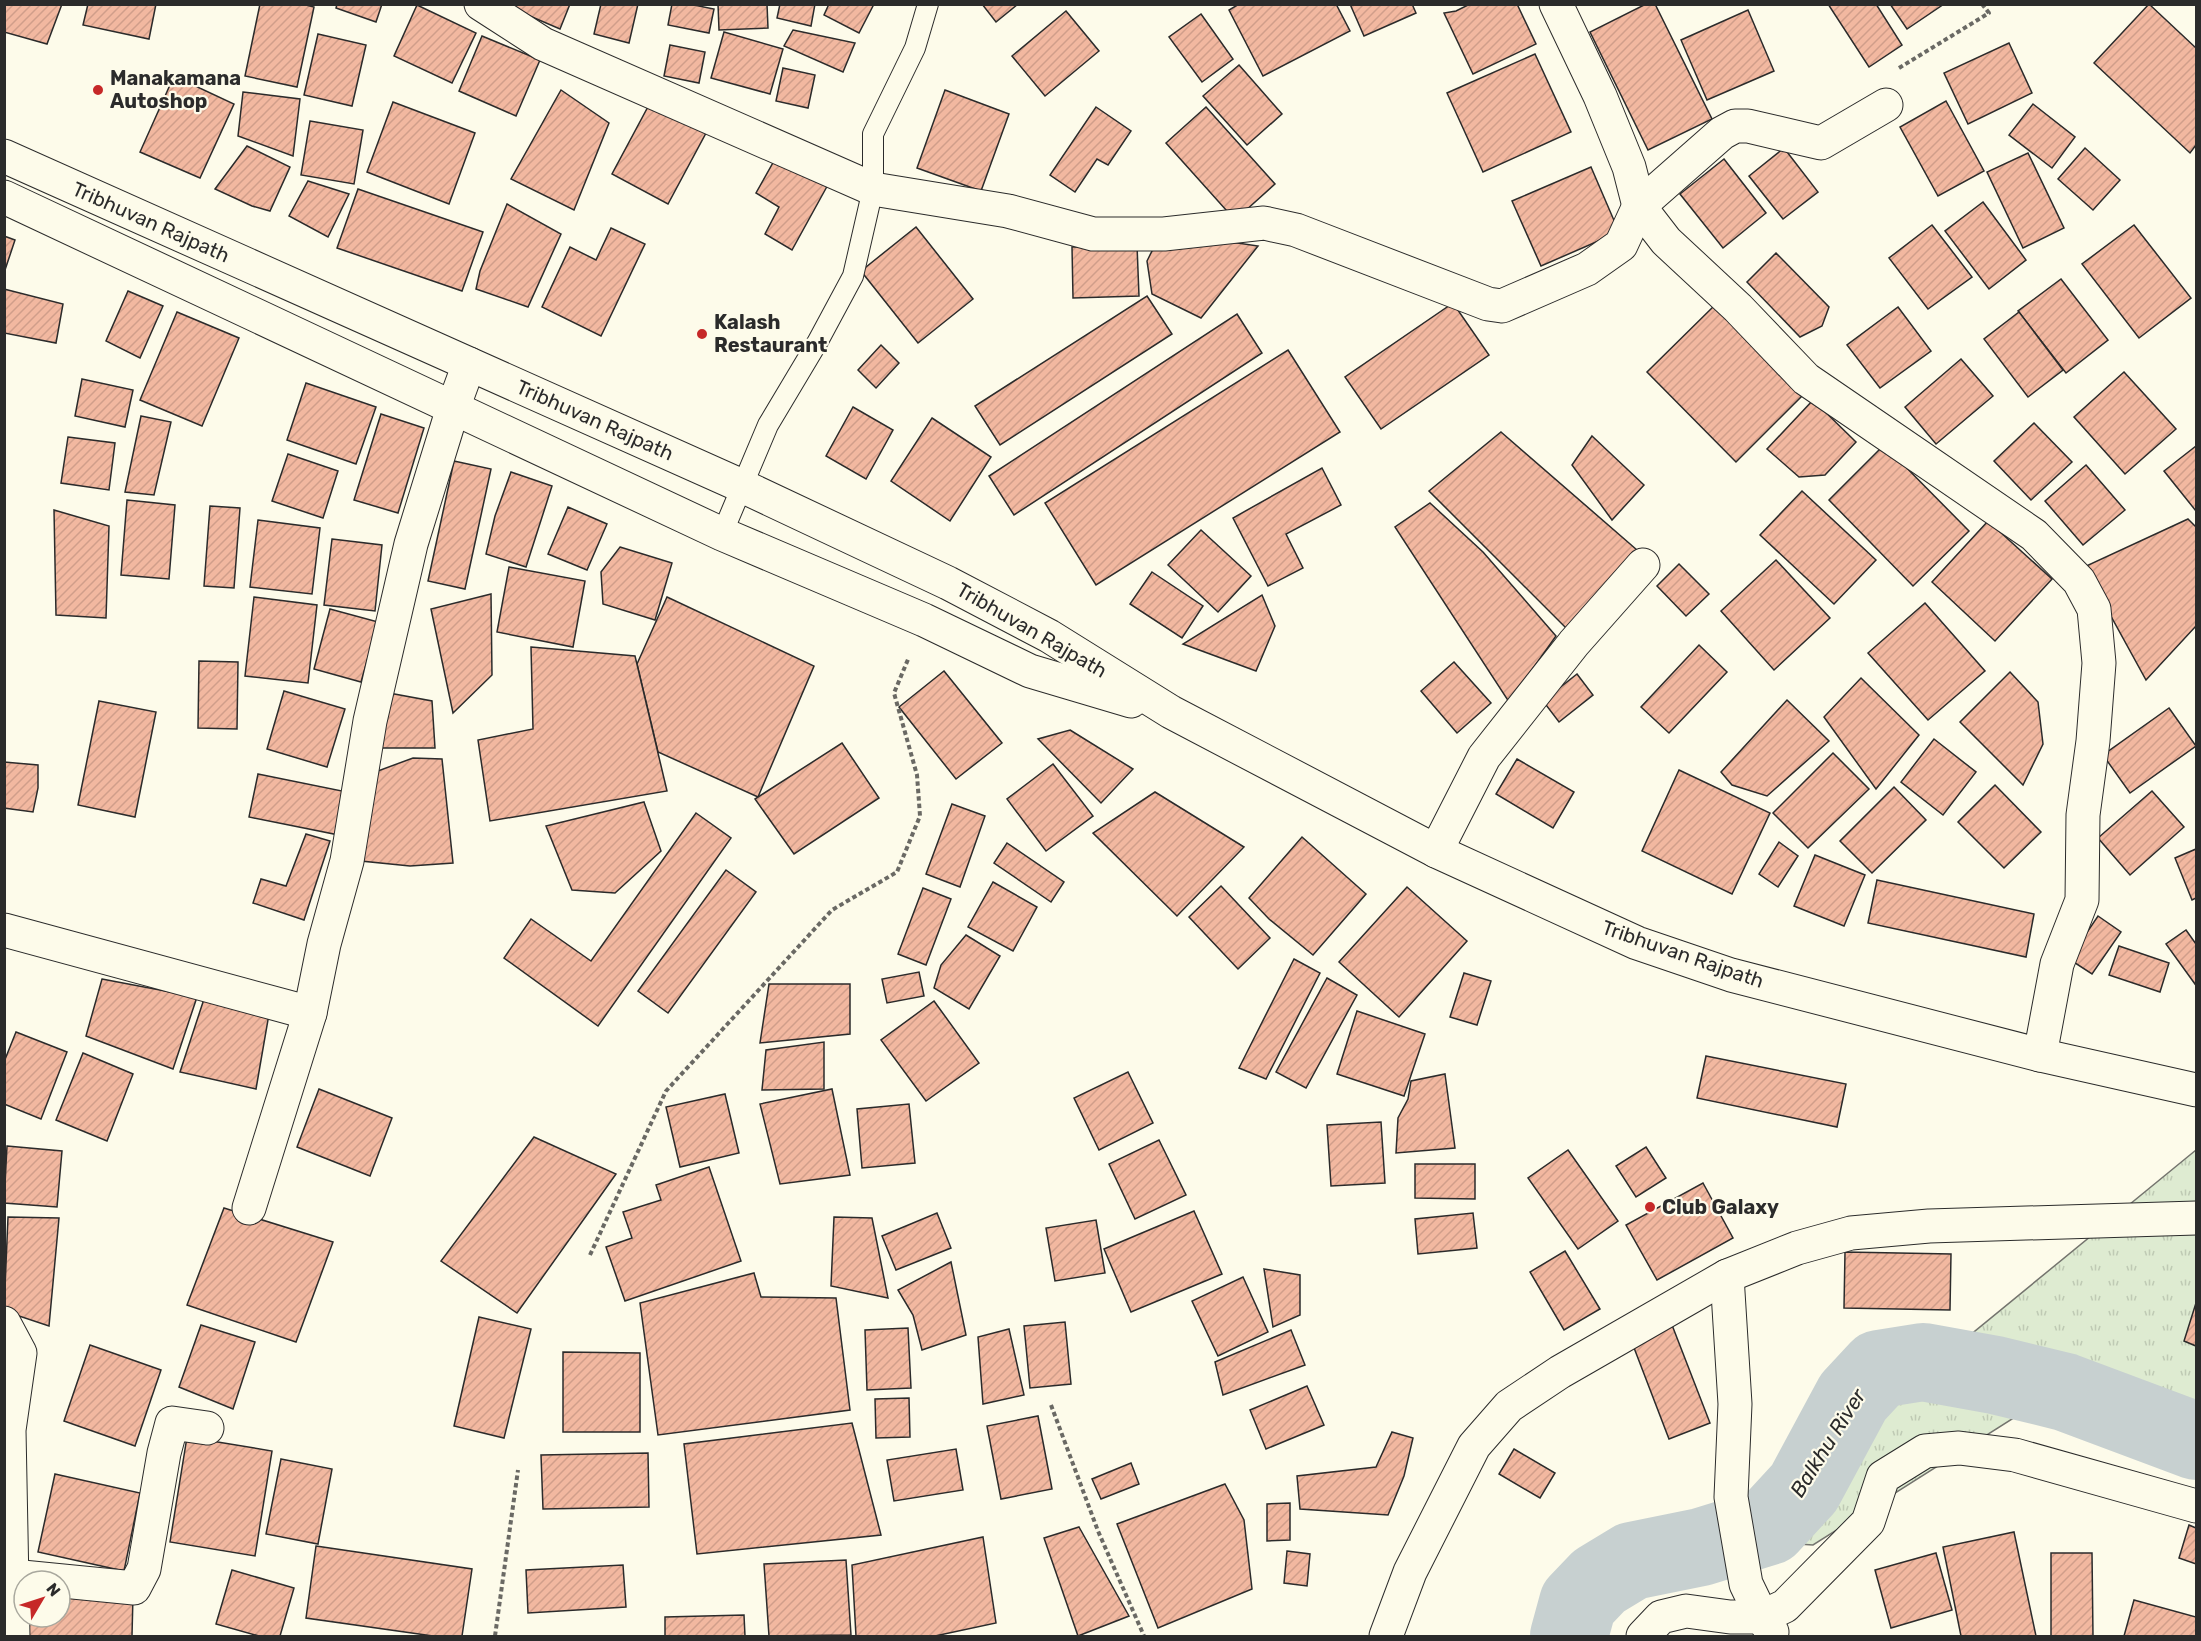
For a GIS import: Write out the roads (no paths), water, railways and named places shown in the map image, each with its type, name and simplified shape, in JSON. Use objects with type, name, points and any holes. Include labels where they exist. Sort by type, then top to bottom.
[{"type":"main road","points":[[481,4],[543,44],[873,189],[1008,211],[1093,234],[1164,234],[1264,223],[1296,230],[1488,304],[1502,306],[1587,269],[1621,245],[1639,206],[1722,133],[1735,126],[1748,126],[1821,143],[1886,105]]},
{"type":"main road","points":[[1556,4],[1600,96],[1629,166],[1639,206],[1666,241],[1738,308],[1806,379],[2034,535],[2079,581],[2094,609],[2099,663],[2093,741],[2083,814],[2082,900],[2057,964],[2040,1055]]},
{"type":"main road","name":"Tribhuvan Rajpath","points":[[4,156],[742,486],[958,588],[1049,636],[1171,712],[1436,851],[1637,943],[1731,975],[2040,1055],[2196,1090]]},
{"type":"main road","name":"Tribhuvan Rajpath","points":[[4,197],[722,534],[924,620],[1030,671],[1171,712]]},
{"type":"main road","points":[[249,1208],[310,1012],[324,944],[347,861],[370,721],[411,544],[469,364]]},
{"type":"main road","points":[[1436,851],[1484,757],[1574,643],[1643,565]]},
{"type":"main road","points":[[4,930],[310,1012]]},
{"type":"main road","points":[[1386,1636],[1410,1572],[1474,1446],[1509,1406],[1560,1372],[1727,1276],[1797,1248],[1851,1233],[1929,1226],[2196,1218]]},
{"type":"main road","points":[[1727,1276],[1736,1404],[1731,1497],[1746,1584],[1768,1627]]},
{"type":"main road","points":[[4,1323],[20,1353],[9,1430],[12,1576]]},
{"type":"main road","points":[[72,1582],[135,1588],[144,1569],[164,1453],[172,1424],[207,1428]]},
{"type":"main road","points":[[1768,1627],[1785,1606],[1868,1522],[1883,1477],[1925,1451],[1959,1448],[2015,1455],[2196,1506]]},
{"type":"main road","points":[[1643,1636],[1661,1617],[1686,1611],[1730,1617],[1768,1627]]},
{"type":"lane","points":[[722,534],[768,425],[817,343],[853,276],[873,189],[873,134],[915,48],[928,4]]},
{"type":"waterway","name":"Balkhu River","points":[[1569,1636],[1578,1603],[1599,1581],[1632,1561],[1701,1547],[1769,1526],[1804,1488],[1853,1397],[1879,1369],[1923,1362],[1995,1375],[2065,1392],[2196,1441]]},
{"type":"place","name":"Manakamana Autoshop","points":[[98,90]]},
{"type":"place","name":"Kalash Restaurant","points":[[702,334]]},
{"type":"place","name":"Club Galaxy","points":[[1650,1207]]}]
